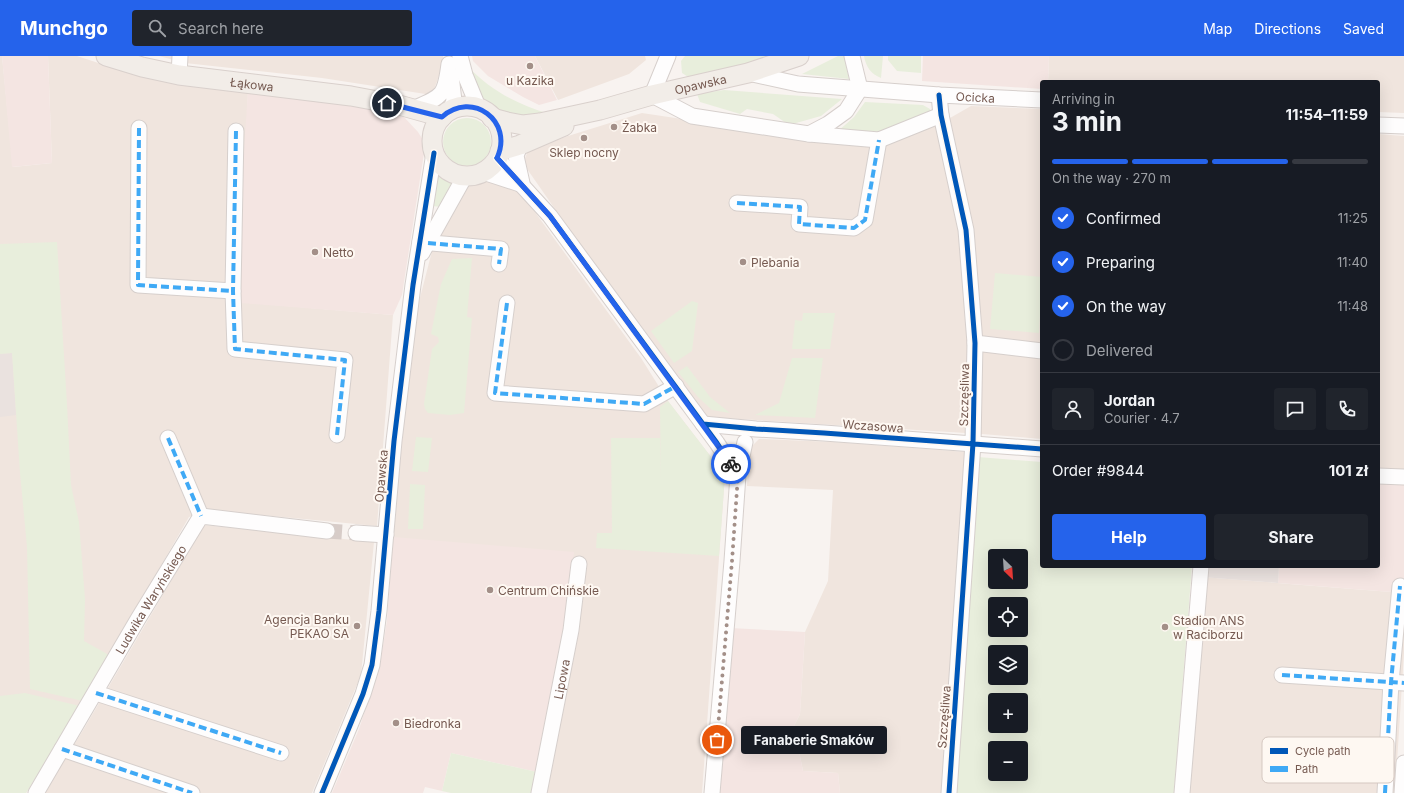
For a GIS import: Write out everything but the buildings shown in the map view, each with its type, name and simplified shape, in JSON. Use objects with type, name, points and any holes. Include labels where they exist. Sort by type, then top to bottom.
[{"type":"main road","name":"Łąkowa","points":[[106,56],[142,67],[179,75],[351,96],[446,114]]},
{"type":"main road","name":"Opawska","points":[[486,113],[507,122],[523,125],[540,123],[600,110],[652,95],[748,73],[799,56]]},
{"type":"main road","name":"Łąkowa","points":[[406,107],[434,145]]},
{"type":"main road","points":[[462,107],[486,113],[497,124],[502,141],[499,154],[490,167],[474,174],[455,174],[446,169],[439,162],[434,145],[437,124],[446,114],[462,107]]},
{"type":"main road","name":"Opawska","points":[[499,154],[600,110]]},
{"type":"street","points":[[179,75],[180,56]]},
{"type":"street","points":[[668,56],[652,95],[692,116],[809,134],[879,140],[941,115]]},
{"type":"street","points":[[809,134],[828,124],[846,111],[860,88],[852,56]]},
{"type":"street","points":[[406,107],[436,99],[441,94],[446,84],[453,59]]},
{"type":"street","points":[[453,59],[465,75],[486,113]]},
{"type":"street","points":[[446,114],[454,101],[453,59]]},
{"type":"street","name":"Ocicka","points":[[748,73],[798,84],[939,95],[1040,100]]},
{"type":"street","name":"Szczęśliwa","points":[[939,95],[941,115],[966,230],[975,343],[973,443],[949,793]]},
{"type":"street","points":[[1380,125],[1404,126]]},
{"type":"street","points":[[139,128],[138,285],[233,290]]},
{"type":"street","points":[[236,130],[233,290],[235,349],[345,360],[337,435]]},
{"type":"street","points":[[736,203],[800,207],[799,224],[854,228],[865,220],[879,140]]},
{"type":"street","name":"Opawska","points":[[322,793],[363,694],[372,664],[378,619],[394,441],[417,263],[424,242],[434,145]]},
{"type":"street","points":[[520,145],[516,156],[522,184]]},
{"type":"street","points":[[499,154],[522,184],[550,216],[676,386],[738,475]]},
{"type":"street","points":[[474,174],[522,184]]},
{"type":"street","name":"Opawska","points":[[424,242],[474,174]]},
{"type":"street","points":[[424,242],[501,249],[499,264]]},
{"type":"street","points":[[507,303],[495,393],[644,404],[676,386]]},
{"type":"street","points":[[975,343],[1040,351]]},
{"type":"street","name":"Wczasowa","points":[[703,424],[756,430],[824,433],[1040,449]]},
{"type":"street","points":[[717,443],[736,427]]},
{"type":"street","points":[[726,456],[745,442],[756,430]]},
{"type":"street","points":[[168,438],[201,516],[327,531]]},
{"type":"street","points":[[712,793],[738,475],[745,442]]},
{"type":"street","points":[[1380,476],[1404,477]]},
{"type":"street","name":"Ludwika Waryńskiego","points":[[36,793],[138,619],[201,516]]},
{"type":"street","points":[[356,533],[386,535]]},
{"type":"street","name":"Lipowa","points":[[539,793],[571,630],[579,564]]},
{"type":"street","points":[[1182,793],[1200,568]]},
{"type":"street","points":[[1391,737],[1398,683],[1400,586]]},
{"type":"street","points":[[1282,675],[1398,683]]},
{"type":"street","points":[[96,693],[281,753]]},
{"type":"street","points":[[62,749],[192,793]]},
{"type":"street","points":[[1402,793],[1404,763]]},
{"type":"street","points":[[1384,793],[1385,783]]},
{"type":"shaded area","points":[[0,56],[2,56],[13,167],[52,163],[48,56],[77,56],[132,74],[248,91],[240,302],[393,315],[377,526],[210,510],[189,517],[83,701],[26,793],[0,793]]},
{"type":"shaded area","points":[[2,56],[48,56],[52,163],[12,167]]},
{"type":"shaded area","points":[[159,56],[443,56],[444,62],[432,95],[322,78],[185,63]]},
{"type":"shaded area","points":[[472,56],[535,56],[557,100],[539,105],[523,97],[488,76],[473,61]]},
{"type":"shaded area","points":[[535,56],[645,56],[646,60],[629,74],[558,100]]},
{"type":"shaded area","points":[[923,56],[1049,56],[1048,80],[1040,80],[1040,89],[922,81]]},
{"type":"shaded area","points":[[1049,56],[1404,56],[1404,113],[1380,112],[1380,80],[1048,80]]},
{"type":"shaded area","points":[[248,91],[333,101],[404,117],[418,132],[423,140],[424,153],[402,295],[393,315],[240,303],[242,179]]},
{"type":"shaded area","points":[[971,106],[1040,109],[1040,439],[706,417],[571,232],[525,166],[525,158],[528,151],[568,136],[642,113],[882,146],[950,118]]},
{"type":"shaded area","points":[[1380,134],[1404,136],[1404,470],[1380,468]]},
{"type":"shaded area","points":[[491,177],[513,188],[524,197],[641,358],[668,401],[725,475],[702,793],[533,793],[556,682],[393,537],[413,325],[431,255],[439,232],[464,187]]},
{"type":"shaded area","points":[[12,353],[16,415],[0,417],[0,354]]},
{"type":"shaded area","points":[[759,439],[834,442],[966,452],[943,793],[840,793],[838,773],[803,771],[794,726],[800,714],[805,632],[828,581],[833,490],[747,486],[749,449]]},
{"type":"shaded area","points":[[1380,482],[1404,484],[1404,593],[1278,583],[1279,568],[1380,568]]},
{"type":"shaded area","points":[[204,525],[374,542],[361,675],[312,793],[44,793],[82,732]]},
{"type":"shaded area","points":[[393,537],[574,552],[567,613],[537,772],[451,753],[442,791],[425,787],[423,793],[332,793],[359,729],[380,665],[387,620]]},
{"type":"shaded area","points":[[1203,568],[1279,568],[1278,583],[1202,577]]},
{"type":"shaded area","points":[[1202,577],[1404,593],[1404,653],[1395,793],[1188,793]]},
{"type":"shaded area","points":[[730,628],[805,632],[800,714],[794,726],[803,771],[838,773],[840,793],[719,793]]},
{"type":"green space","points":[[685,56],[780,56],[693,80],[682,73],[681,61]]},
{"type":"green space","points":[[838,56],[844,56],[849,79],[802,74]]},
{"type":"green space","points":[[864,56],[883,56],[881,78],[870,70],[866,64]]},
{"type":"green space","points":[[888,56],[921,56],[921,73],[897,71],[888,60]]},
{"type":"green space","points":[[467,66],[486,83],[505,96],[526,106],[550,114],[530,117],[498,110],[482,97]]},
{"type":"green space","points":[[724,90],[842,99],[821,116],[789,125],[773,114],[747,109],[740,114],[700,102],[697,94]]},
{"type":"green space","points":[[865,102],[923,105],[930,109],[930,114],[874,135],[837,132],[854,117]]},
{"type":"green space","points":[[467,118],[476,120],[484,125],[489,133],[491,142],[489,151],[484,159],[476,164],[467,166],[458,164],[450,159],[445,151],[443,142],[445,133],[450,125],[458,120]]},
{"type":"green space","points":[[437,170],[456,183],[443,207],[431,206]]},
{"type":"green space","points":[[57,242],[71,485],[79,522],[85,599],[84,641],[109,655],[83,701],[30,689],[27,547],[20,473],[12,353],[0,354],[0,244]]},
{"type":"green space","points":[[472,258],[467,317],[472,318],[464,413],[450,415],[428,413],[424,404],[432,349],[439,342],[438,337],[431,334],[441,284],[452,259]]},
{"type":"green space","points":[[995,273],[1040,277],[1039,333],[990,329]]},
{"type":"green space","points":[[692,301],[698,303],[692,351],[674,363],[651,331]]},
{"type":"green space","points":[[803,313],[835,313],[830,349],[792,349],[795,320],[802,321]]},
{"type":"green space","points":[[792,358],[823,358],[815,418],[755,415],[779,403]]},
{"type":"green space","points":[[687,366],[710,397],[730,413],[712,410],[698,397],[678,372]]},
{"type":"green space","points":[[668,401],[725,475],[719,556],[596,548],[597,533],[612,533],[611,438],[660,438],[661,479],[660,407]]},
{"type":"green space","points":[[416,437],[432,438],[428,472],[412,471]]},
{"type":"green space","points":[[978,457],[1040,462],[1040,568],[1192,568],[1174,793],[954,793]]},
{"type":"green space","points":[[410,484],[425,485],[423,529],[408,529]]},
{"type":"green space","points":[[25,693],[80,706],[26,793],[0,793],[0,696]]},
{"type":"green space","points":[[451,753],[537,772],[533,793],[451,793],[442,791]]},
{"type":"tunnel","points":[[327,531],[356,533]]},
{"type":"marked path","points":[[139,128],[138,285],[233,291]]},
{"type":"marked path","points":[[236,131],[233,291],[235,349],[345,360],[337,435]]},
{"type":"marked path","points":[[737,203],[800,207],[799,224],[854,228],[865,220],[879,140]]},
{"type":"marked path","points":[[428,243],[501,249],[499,264]]},
{"type":"marked path","points":[[507,303],[495,393],[644,404],[676,386]]},
{"type":"marked path","points":[[168,438],[201,516]]},
{"type":"marked path","points":[[1388,737],[1391,682],[1400,586]]},
{"type":"marked path","points":[[1282,675],[1404,683]]},
{"type":"marked path","points":[[96,693],[281,753]]},
{"type":"marked path","points":[[62,749],[192,793]]},
{"type":"marked path","points":[[1385,793],[1386,783]]},
{"type":"cycle path","points":[[939,95],[941,115],[966,230],[975,343],[973,443],[949,793]]},
{"type":"cycle path","points":[[322,793],[363,694],[372,665],[379,611],[394,441],[413,285],[434,153]]},
{"type":"cycle path","points":[[497,158],[550,216],[717,443],[738,475]]},
{"type":"cycle path","points":[[703,424],[1040,449]]},
{"type":"way so far","points":[[717,740],[738,475],[731,464]]},
{"type":"place","name":"u Kazika","points":[[530,66]]},
{"type":"place","name":"Żabka","points":[[614,127]]},
{"type":"place","name":"Sklep nocny","points":[[584,138]]},
{"type":"place","name":"Netto","points":[[315,252]]},
{"type":"place","name":"Plebania","points":[[743,262]]},
{"type":"place","name":"Centrum Chińskie","points":[[490,590]]},
{"type":"place","name":"Agencja Banku PEKAO SA","points":[[357,626]]},
{"type":"place","name":"Stadion ANS w Raciborzu","points":[[1165,627]]},
{"type":"place","name":"Biedronka","points":[[396,723]]},
{"type":"place","name":"Fanaberie Smaków","points":[[717,740]]},
{"type":"route","points":[[387,103],[442,117],[457,108],[470,107],[483,110],[495,121],[499,128],[501,137],[500,151],[497,158],[550,216],[731,464]]}]
